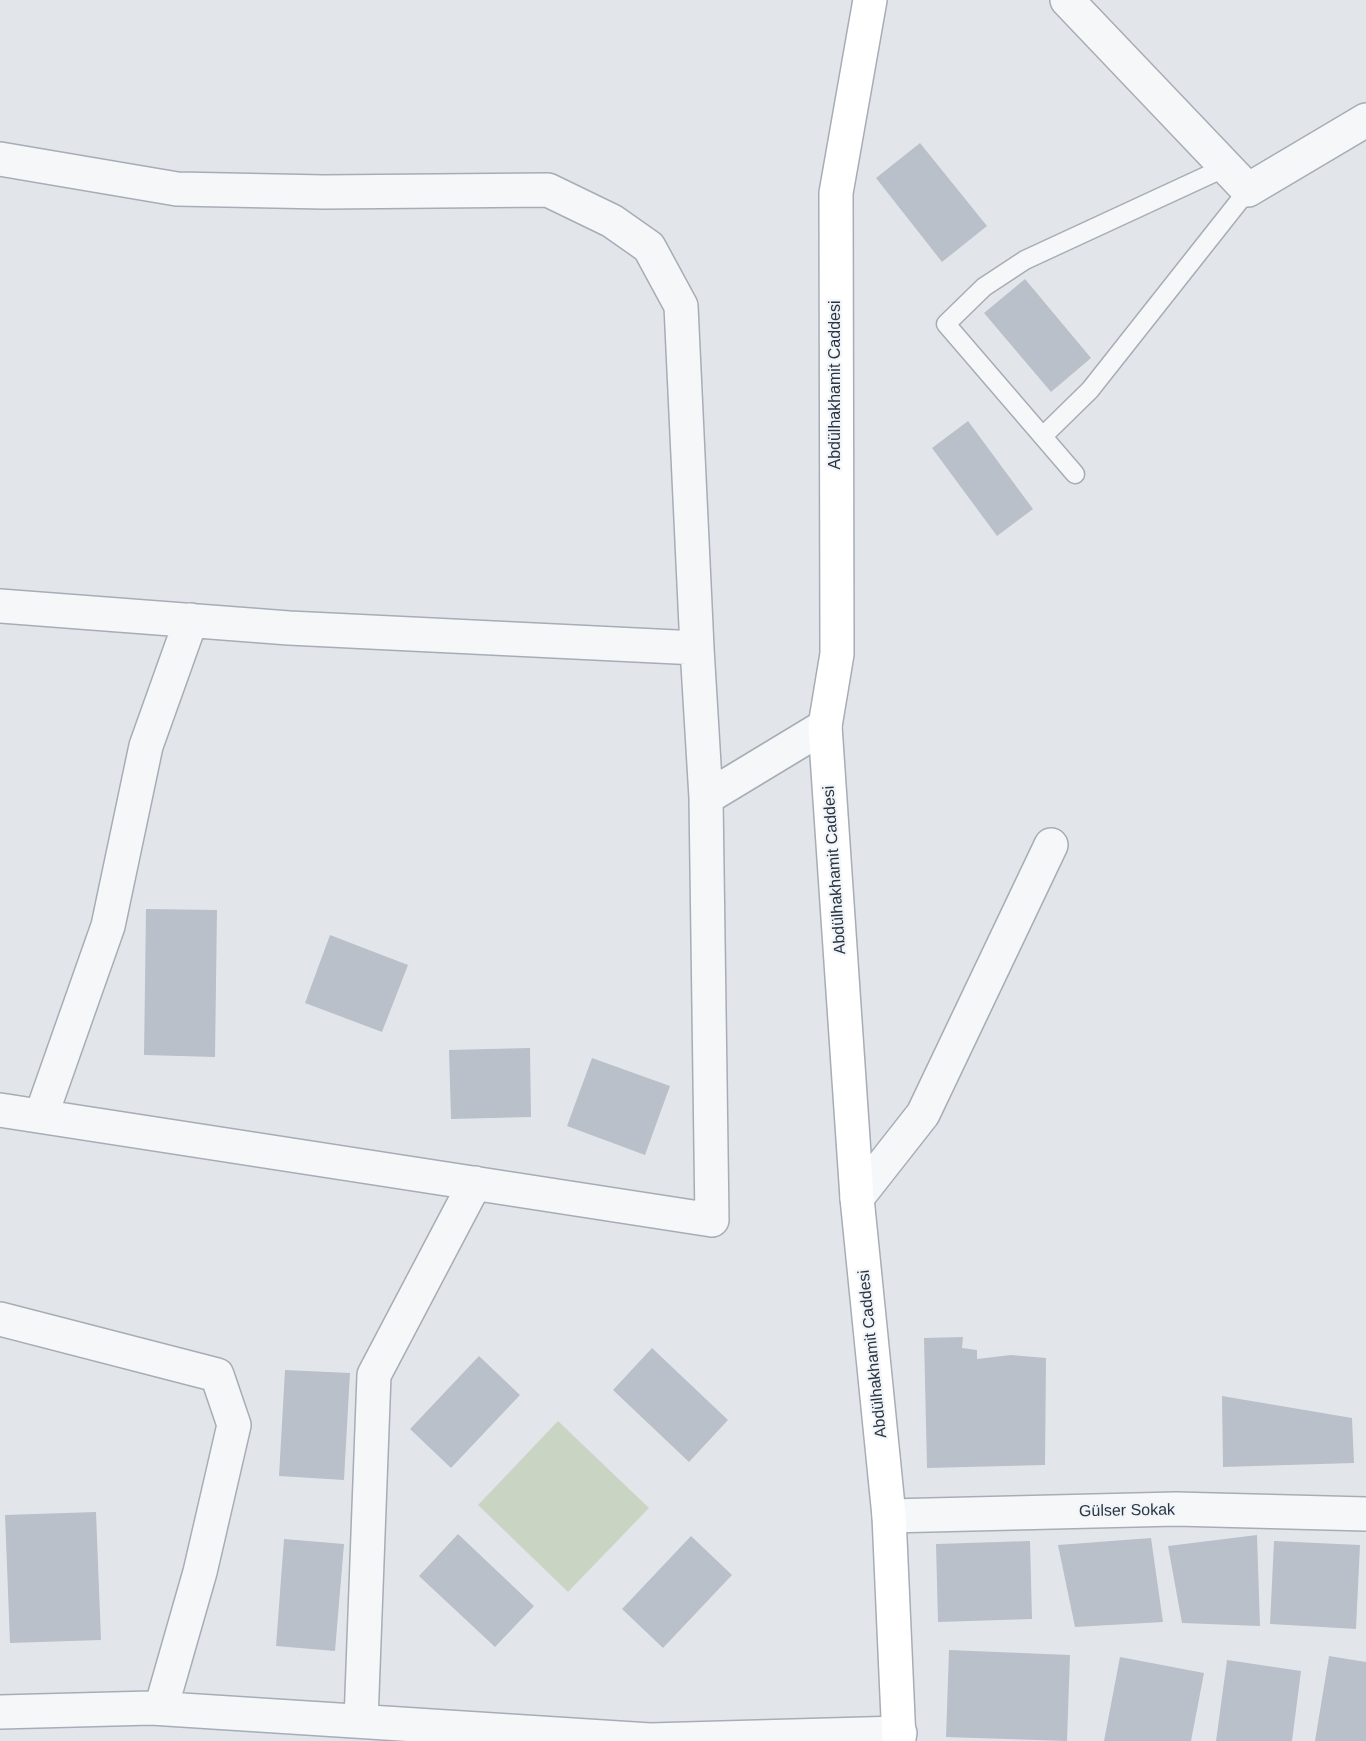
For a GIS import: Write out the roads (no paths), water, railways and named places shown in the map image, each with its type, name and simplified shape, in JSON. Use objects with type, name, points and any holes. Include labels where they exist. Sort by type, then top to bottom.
[{"type":"main road","name":"Abdülhakhamit Caddesi","points":[[870,0],[836,193],[837,654],[825,726],[857,1198],[889,1516],[900,1737]]},
{"type":"street","points":[[1067,0],[1237,179],[1366,120]]},
{"type":"street","points":[[0,159],[177,189],[324,192],[548,190],[612,221],[649,246],[681,306],[706,798],[712,1220],[0,1110]]},
{"type":"street","points":[[0,606],[289,628],[697,648]]},
{"type":"street","points":[[41,1116],[108,926],[146,746],[191,620]]},
{"type":"street","points":[[706,798],[825,726]]},
{"type":"street","points":[[857,1198],[923,1114],[1051,845]]},
{"type":"street","points":[[361,1721],[374,1375],[475,1183]]},
{"type":"street","points":[[0,1319],[217,1375],[234,1425],[200,1572],[161,1708]]},
{"type":"street","name":"Gülser Sokak","points":[[889,1516],[1176,1509],[1366,1514]]},
{"type":"street","points":[[0,1712],[161,1708],[650,1740],[900,1737]]},
{"type":"lane","points":[[1075,474],[946,324],[984,287],[1025,260],[1237,179]]},
{"type":"lane","points":[[1042,436],[1090,390],[1237,179]]}]
